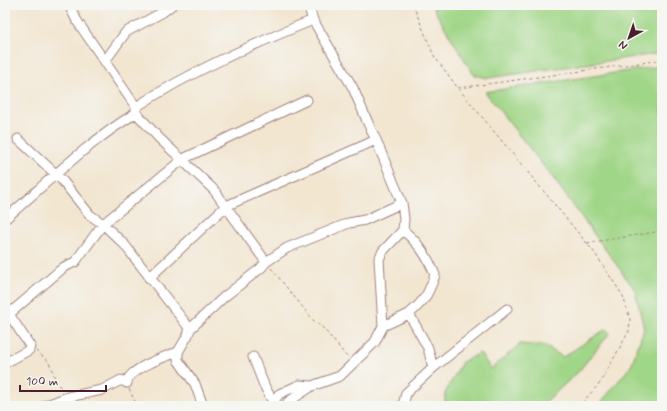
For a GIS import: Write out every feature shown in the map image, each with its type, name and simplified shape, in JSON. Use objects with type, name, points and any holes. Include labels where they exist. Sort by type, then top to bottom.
[{"type":"street","points":[[69,5],[77,21],[105,61],[136,110],[159,138],[183,159],[214,190],[266,262]]},
{"type":"street","points":[[105,61],[126,32],[163,12],[172,5]]},
{"type":"street","points":[[286,406],[288,402],[312,386],[340,376],[351,363],[374,342],[382,326],[379,259],[383,251],[403,230],[404,219],[402,203],[353,88],[313,20],[308,5]]},
{"type":"street","points":[[5,220],[81,153],[165,88],[260,42],[313,20]]},
{"type":"street","points":[[5,363],[29,350],[30,346],[7,312],[64,267],[75,262],[103,224],[183,159],[307,100]]},
{"type":"street","points":[[18,138],[56,175],[90,215],[103,224],[124,244],[190,329]]},
{"type":"street","points":[[149,278],[226,206],[376,140]]},
{"type":"street","points":[[203,406],[195,384],[178,360],[178,352],[190,329],[224,297],[266,262],[287,248],[349,223],[365,220],[402,203]]},
{"type":"street","points":[[382,326],[409,314],[421,304],[429,292],[435,275],[426,254],[403,230]]},
{"type":"street","points":[[403,406],[406,393],[434,368],[507,309]]},
{"type":"street","points":[[409,314],[428,348],[434,368]]},
{"type":"street","points":[[44,406],[68,397],[102,390],[121,380],[127,383],[126,379],[129,375],[140,368],[161,357],[178,352]]},
{"type":"street","points":[[253,357],[264,385],[274,404]]},
{"type":"street","points":[[274,404],[279,394],[299,385],[312,386]]},
{"type":"path","points":[[413,5],[434,56],[458,88],[586,243],[623,296],[630,319],[629,331],[600,383],[579,406]]},
{"type":"path","points":[[458,88],[662,60]]},
{"type":"path","points":[[586,243],[662,231]]},
{"type":"path","points":[[266,262],[314,321],[323,328],[351,363]]},
{"type":"path","points":[[30,346],[48,361],[56,382],[68,397]]},
{"type":"path","points":[[127,383],[137,406]]},
{"type":"path","points":[[657,406],[662,405]]},
{"type":"green space","points":[[432,5],[662,5],[662,53],[488,78],[474,75]]},
{"type":"green space","points":[[662,66],[662,406],[598,406],[631,366],[644,329],[635,290],[553,178],[485,92]]},
{"type":"green space","points":[[606,329],[610,333],[578,372],[541,406],[445,406],[445,393],[462,362],[480,353],[491,369],[520,344],[545,346],[563,357]]}]
